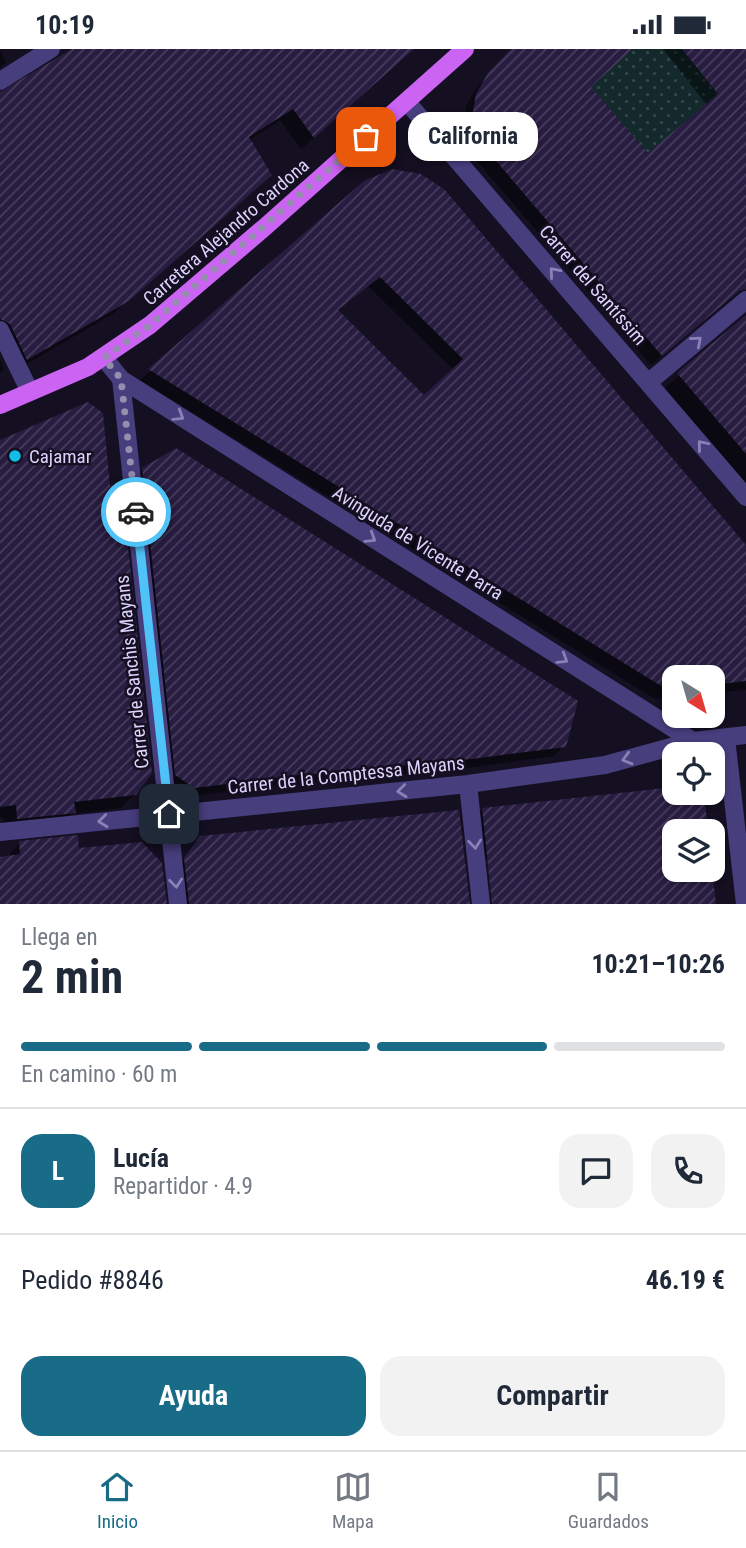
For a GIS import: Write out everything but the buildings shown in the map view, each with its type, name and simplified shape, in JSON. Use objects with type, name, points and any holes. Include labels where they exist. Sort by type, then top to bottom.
[{"type":"main road","name":"Carretera Alejandro Cardona","points":[[0,405],[88,367],[150,325],[465,49]]},
{"type":"street","points":[[0,81],[51,49]]},
{"type":"street","name":"Carrer del Santíssim","points":[[407,101],[746,498]]},
{"type":"street","points":[[649,382],[746,300]]},
{"type":"street","points":[[0,330],[30,393]]},
{"type":"street","points":[[104,358],[121,379]]},
{"type":"street","name":"Avinguda de Vicente Parra","points":[[121,379],[693,741]]},
{"type":"street","name":"Carrer de Sanchis Mayans","points":[[121,379],[178,904]]},
{"type":"street","name":"Carrer de la Comptessa Mayans","points":[[0,832],[468,785],[605,765],[693,741],[746,735]]},
{"type":"street","points":[[726,738],[745,904]]},
{"type":"street","points":[[468,785],[481,904]]},
{"type":"green space","points":[[631,49],[682,49],[718,94],[663,141],[691,173],[648,153],[588,84]]},
{"type":"way so far","points":[[136,512],[121,379],[104,358],[150,325],[366,137]]},
{"type":"place","name":"California","points":[[366,137]]},
{"type":"place","name":"Cajamar","points":[[15,456]]},
{"type":"route","points":[[136,512],[169,814]]}]
